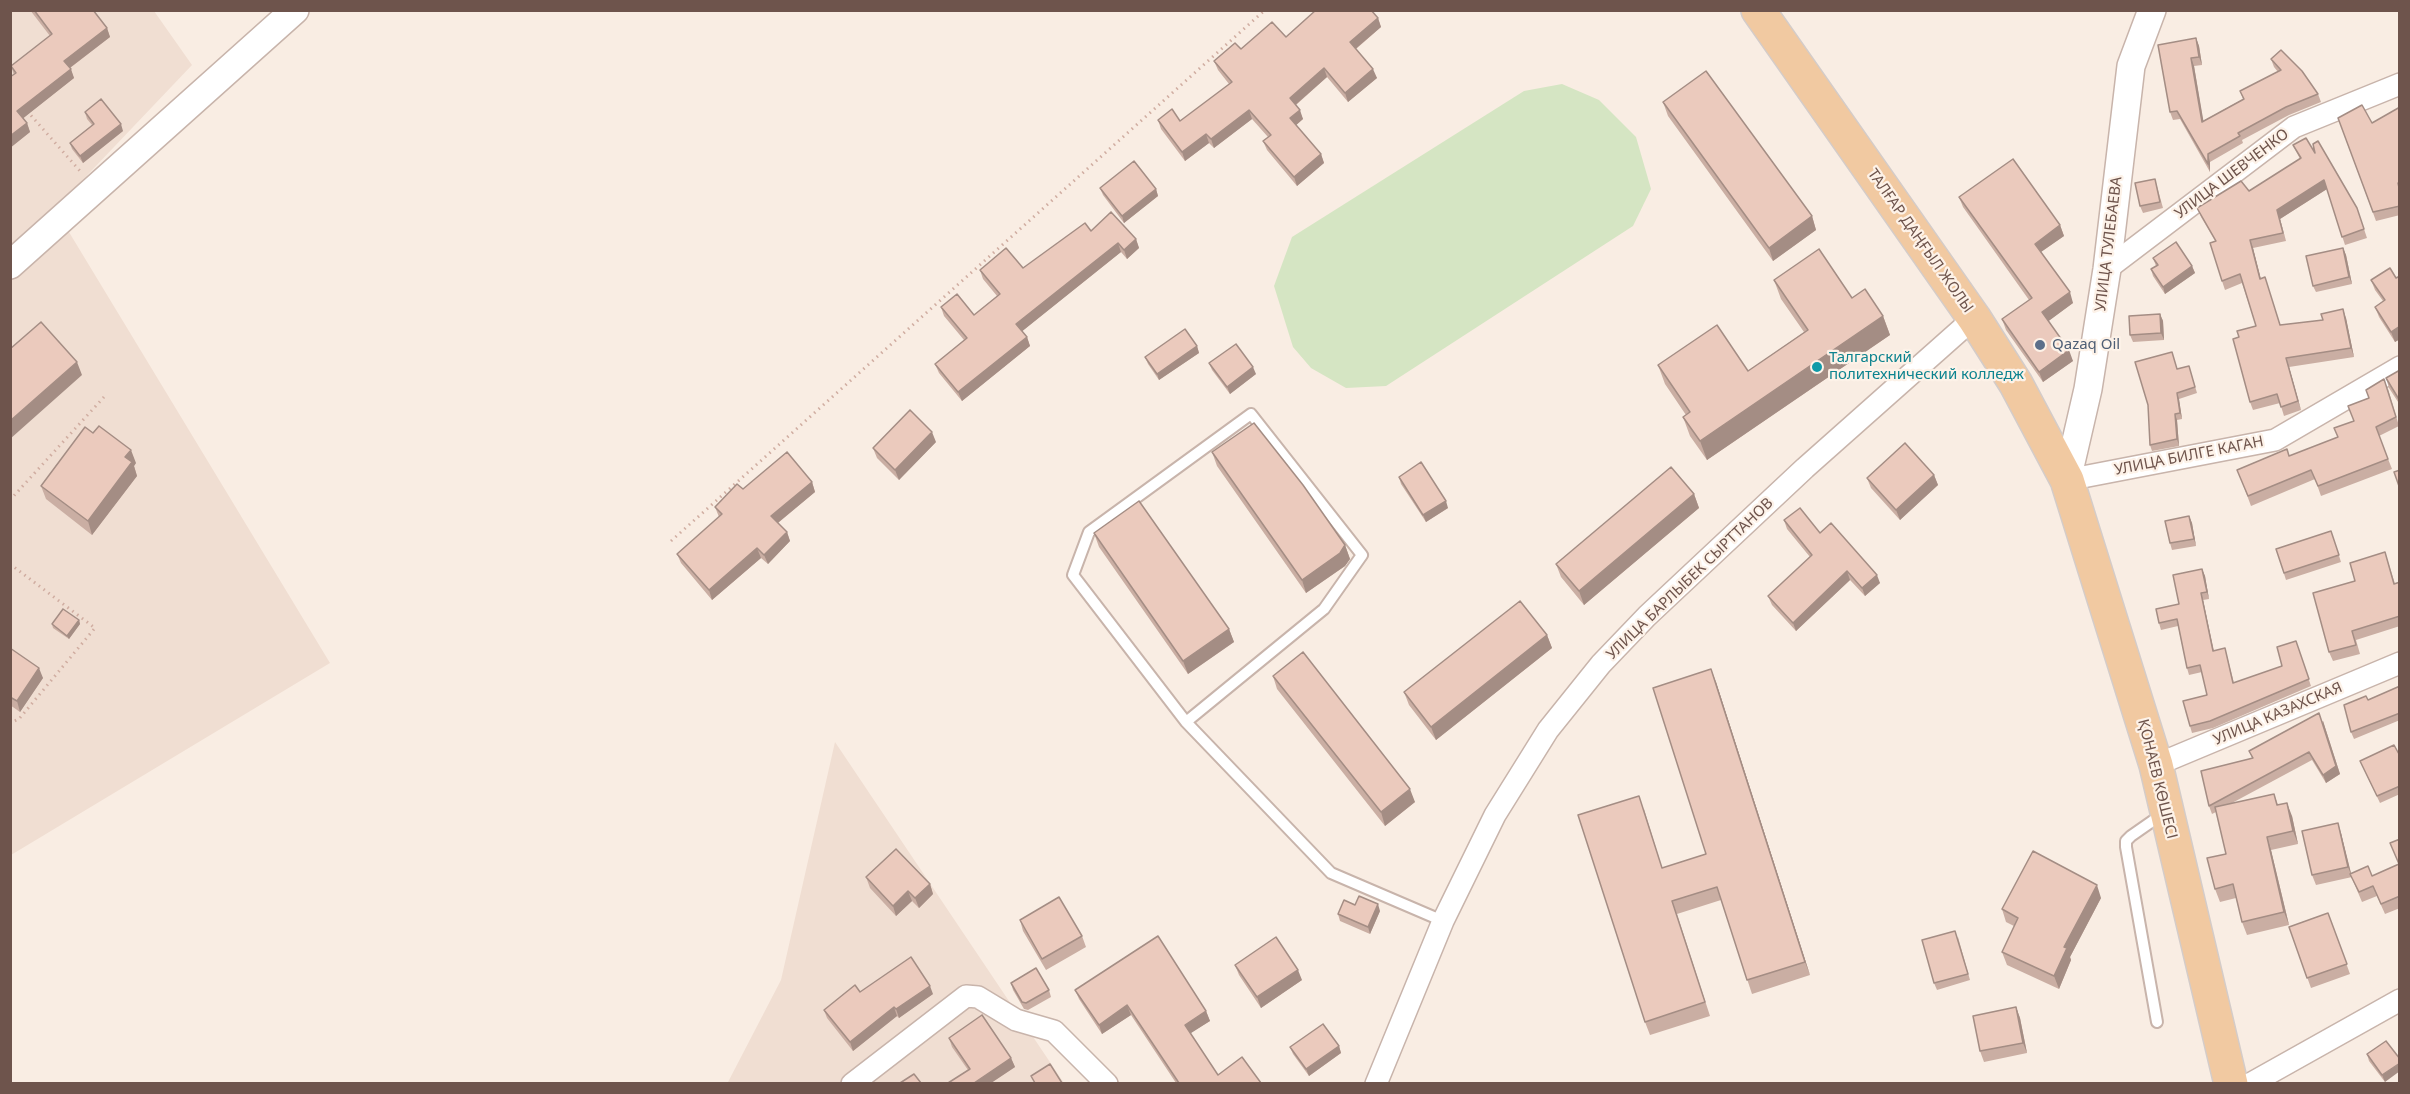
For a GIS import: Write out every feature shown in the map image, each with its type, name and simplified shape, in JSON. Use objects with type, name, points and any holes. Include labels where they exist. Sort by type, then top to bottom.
[{"type":"main road","name":"ТАЛҒАР ДАҢҒЫЛ ЖОЛЫ","points":[[1758,10],[1974,318],[2016,384],[2067,480]]},
{"type":"main road","name":"ҚОНАЕВ КӨШЕСІ","points":[[2067,480],[2156,765],[2231,1083]]},
{"type":"street","points":[[10,265],[295,10]]},
{"type":"street","name":"УЛИЦА ТУЛЕБАЕВА","points":[[2067,480],[2088,389],[2107,269],[2131,66],[2152,10]]},
{"type":"street","name":"УЛИЦА ШЕВЧЕНКО","points":[[2107,269],[2294,127],[2400,84]]},
{"type":"street","name":"УЛИЦА БАРЛЫБЕК СЫРТТАНОВ","points":[[1376,1083],[1443,921],[1495,815],[1548,730],[1601,664],[1647,616],[1805,468],[1974,318]]},
{"type":"street","name":"УЛИЦА БИЛГЕ КАГАН","points":[[2067,480],[2274,440],[2400,367]]},
{"type":"street","name":"УЛИЦА КАЗАХСКАЯ","points":[[2156,765],[2400,663]]},
{"type":"street","points":[[852,1083],[966,996],[978,997],[1016,1020],[1054,1031],[1107,1083]]},
{"type":"street","points":[[2250,1083],[2400,1000]]},
{"type":"lane","points":[[1186,722],[1324,609],[1362,555],[1251,414],[1089,532],[1072,575],[1186,722],[1331,873],[1443,921]]},
{"type":"lane","points":[[2157,1022],[2126,841],[2166,811]]},
{"type":"path","points":[[671,540],[1265,10]]},
{"type":"path","points":[[26,109],[95,189]]},
{"type":"path","points":[[10,500],[104,397]]},
{"type":"path","points":[[10,564],[95,628],[18,719],[10,723]]},
{"type":"shaded area","points":[[11,11],[154,11],[192,65],[55,209],[330,663],[11,855]]},
{"type":"shaded area","points":[[835,742],[1064,1083],[727,1084],[781,980]]},
{"type":"green space","points":[[1562,84],[1599,100],[1636,137],[1651,189],[1633,226],[1386,386],[1346,388],[1311,368],[1293,347],[1274,286],[1292,237],[1524,91]]},
{"type":"building","points":[[34,10],[93,10],[107,28],[64,61],[71,69],[17,111],[27,123],[10,136],[10,77],[16,73],[11,66],[52,34]]},
{"type":"building","points":[[1316,10],[1371,10],[1378,18],[1350,42],[1373,69],[1345,93],[1324,68],[1290,98],[1300,110],[1290,118],[1321,154],[1294,177],[1263,141],[1271,135],[1249,110],[1211,139],[1206,134],[1182,152],[1158,120],[1172,109],[1180,121],[1232,82],[1214,61],[1235,43],[1241,49],[1272,22],[1286,37]]},
{"type":"building","points":[[2196,38],[2199,57],[2191,58],[2202,122],[2244,99],[2240,91],[2281,70],[2271,59],[2281,50],[2302,71],[2318,94],[2286,107],[2238,133],[2240,136],[2208,154],[2208,164],[2177,111],[2170,112],[2158,45]]},
{"type":"building","points":[[1706,71],[1812,216],[1769,248],[1663,102]]},
{"type":"building","points":[[101,99],[121,124],[80,156],[70,143],[94,124],[85,112]]},
{"type":"building","points":[[2362,105],[2372,123],[2400,107],[2400,183],[2398,183],[2400,206],[2373,212],[2338,118]]},
{"type":"building","points":[[2306,138],[2315,153],[2313,144],[2318,141],[2357,208],[2364,229],[2342,237],[2324,180],[2277,210],[2283,233],[2250,240],[2260,279],[2265,277],[2280,325],[2323,320],[2321,314],[2343,309],[2351,348],[2286,358],[2298,401],[2281,407],[2277,394],[2250,402],[2233,339],[2239,337],[2237,331],[2256,326],[2240,274],[2222,281],[2210,243],[2216,241],[2197,208],[2241,181],[2249,191],[2301,158],[2293,145]]},
{"type":"building","points":[[2013,159],[2060,225],[2035,244],[2070,292],[2042,312],[2069,350],[2039,372],[2002,319],[2032,298],[1959,197]]},
{"type":"building","points":[[1134,161],[1156,189],[1122,216],[1100,188]]},
{"type":"building","points":[[2155,179],[2160,202],[2140,206],[2135,183]]},
{"type":"building","points":[[1111,212],[1136,239],[1124,250],[1118,243],[1016,324],[1027,337],[958,392],[935,364],[967,338],[941,307],[957,294],[974,315],[1000,294],[980,270],[1006,248],[1023,268],[1085,223],[1091,231]]},
{"type":"building","points":[[2176,242],[2192,266],[2163,287],[2151,269],[2158,265],[2153,258]]},
{"type":"building","points":[[2343,248],[2349,277],[2313,286],[2306,256]]},
{"type":"building","name":"Талгарский политехнический колледж","points":[[1819,249],[1852,298],[1865,289],[1883,316],[1700,441],[1683,417],[1690,412],[1658,365],[1717,325],[1748,371],[1808,330],[1774,280]]},
{"type":"building","points":[[2390,268],[2396,278],[2400,276],[2400,326],[2391,332],[2375,307],[2385,300],[2371,280]]},
{"type":"building","points":[[2160,314],[2161,333],[2130,335],[2129,316]]},
{"type":"building","points":[[41,322],[77,362],[10,421],[10,349]]},
{"type":"building","points":[[1185,329],[1197,346],[1157,374],[1145,357]]},
{"type":"building","points":[[1236,344],[1253,367],[1227,387],[1209,363]]},
{"type":"building","points":[[2172,352],[2177,369],[2189,366],[2195,387],[2177,393],[2180,413],[2175,414],[2177,439],[2150,445],[2148,405],[2135,362]]},
{"type":"building","points":[[2400,370],[2400,401],[2386,378]]},
{"type":"building","points":[[2384,379],[2396,417],[2376,427],[2388,459],[2318,486],[2311,470],[2248,496],[2237,470],[2287,449],[2289,456],[2338,437],[2334,428],[2354,421],[2348,406],[2369,398],[2366,390]]},
{"type":"building","points":[[910,410],[932,432],[895,470],[873,448]]},
{"type":"building","points":[[1254,423],[1303,485],[1345,545],[1340,553],[1302,580],[1212,452]]},
{"type":"building","points":[[99,426],[131,450],[125,457],[132,462],[88,521],[41,486],[85,427],[93,433]]},
{"type":"building","points":[[1905,443],[1934,475],[1896,510],[1867,478]]},
{"type":"building","points":[[787,452],[812,482],[771,516],[787,532],[764,555],[757,548],[709,590],[677,554],[722,514],[715,507],[737,484],[743,489]]},
{"type":"building","points":[[1421,462],[1446,501],[1423,515],[1399,477]]},
{"type":"building","points":[[1671,467],[1694,494],[1579,591],[1556,564]]},
{"type":"building","points":[[2400,470],[2400,489],[2394,472]]},
{"type":"building","points":[[1139,501],[1229,629],[1183,661],[1094,533]]},
{"type":"building","points":[[1800,508],[1820,533],[1831,523],[1877,575],[1862,588],[1847,571],[1793,623],[1768,596],[1812,555],[1784,520]]},
{"type":"building","points":[[2189,516],[2194,539],[2170,543],[2165,521]]},
{"type":"building","points":[[2331,531],[2339,555],[2284,573],[2276,549]]},
{"type":"building","points":[[2385,552],[2394,584],[2400,582],[2400,616],[2352,631],[2356,645],[2329,652],[2313,593],[2355,581],[2350,563]]},
{"type":"building","points":[[2202,569],[2207,592],[2201,593],[2213,651],[2225,648],[2233,683],[2282,666],[2277,647],[2296,641],[2309,679],[2210,721],[2190,726],[2183,701],[2207,695],[2200,665],[2187,668],[2177,619],[2159,623],[2156,609],[2179,604],[2173,575]]},
{"type":"building","points":[[1520,601],[1547,635],[1431,727],[1404,692]]},
{"type":"building","points":[[63,609],[79,620],[67,636],[52,624]]},
{"type":"building","points":[[10,648],[39,668],[17,701],[10,697]]},
{"type":"building","points":[[1303,652],[1410,789],[1381,812],[1273,676]]},
{"type":"building","points":[[1711,669],[1805,962],[1747,980],[1717,887],[1672,901],[1705,1002],[1645,1022],[1578,815],[1639,796],[1662,868],[1706,854],[1653,688]]},
{"type":"building","points":[[2400,686],[2400,713],[2351,732],[2344,705],[2366,696],[2368,700]]},
{"type":"building","points":[[2319,713],[2336,766],[2323,775],[2309,752],[2209,806],[2201,771],[2253,758],[2249,751]]},
{"type":"building","points":[[2394,745],[2400,756],[2400,786],[2377,796],[2360,761]]},
{"type":"building","points":[[2274,794],[2277,805],[2287,803],[2293,831],[2267,837],[2284,912],[2242,922],[2233,884],[2215,889],[2207,858],[2226,854],[2215,807]]},
{"type":"building","points":[[2338,823],[2348,867],[2312,875],[2302,831]]},
{"type":"building","points":[[2400,839],[2400,896],[2381,904],[2373,886],[2359,892],[2350,874],[2368,866],[2372,876],[2399,864],[2390,843]]},
{"type":"building","points":[[896,849],[930,884],[915,898],[908,891],[893,906],[866,877]]},
{"type":"building","points":[[2033,851],[2097,885],[2064,947],[2067,948],[2054,976],[2002,952],[2018,918],[2002,909]]},
{"type":"building","points":[[1359,896],[1378,904],[1368,927],[1338,914],[1344,900],[1355,905]]},
{"type":"building","points":[[1059,897],[1082,936],[1042,959],[1020,920]]},
{"type":"building","points":[[2328,913],[2347,964],[2307,978],[2289,927]]},
{"type":"building","points":[[1955,931],[1968,974],[1934,983],[1922,940]]},
{"type":"building","points":[[1158,936],[1206,1011],[1185,1025],[1218,1075],[1242,1057],[1261,1083],[1179,1083],[1127,1005],[1099,1025],[1075,990]]},
{"type":"building","points":[[1276,937],[1298,970],[1257,997],[1235,965]]},
{"type":"building","points":[[911,957],[930,986],[896,1009],[894,1007],[850,1042],[824,1010],[855,985],[860,992]]},
{"type":"building","points":[[1036,968],[1049,990],[1026,1003],[1022,1002],[1011,983]]},
{"type":"building","points":[[2016,1007],[2023,1043],[1980,1051],[1973,1016]]},
{"type":"building","points":[[982,1015],[1011,1058],[974,1083],[948,1083],[970,1069],[949,1038]]},
{"type":"building","points":[[1323,1024],[1339,1046],[1306,1069],[1290,1047]]},
{"type":"building","points":[[2386,1041],[2400,1059],[2400,1063],[2382,1075],[2367,1054]]},
{"type":"building","points":[[1050,1064],[1062,1083],[1035,1083],[1031,1076]]},
{"type":"building","points":[[914,1074],[921,1083],[900,1083]]},
{"type":"place","name":"Qazaq Oil","points":[[2040,345]]},
{"type":"place","name":"Талгарский политехнический колледж","points":[[1817,367]]}]
